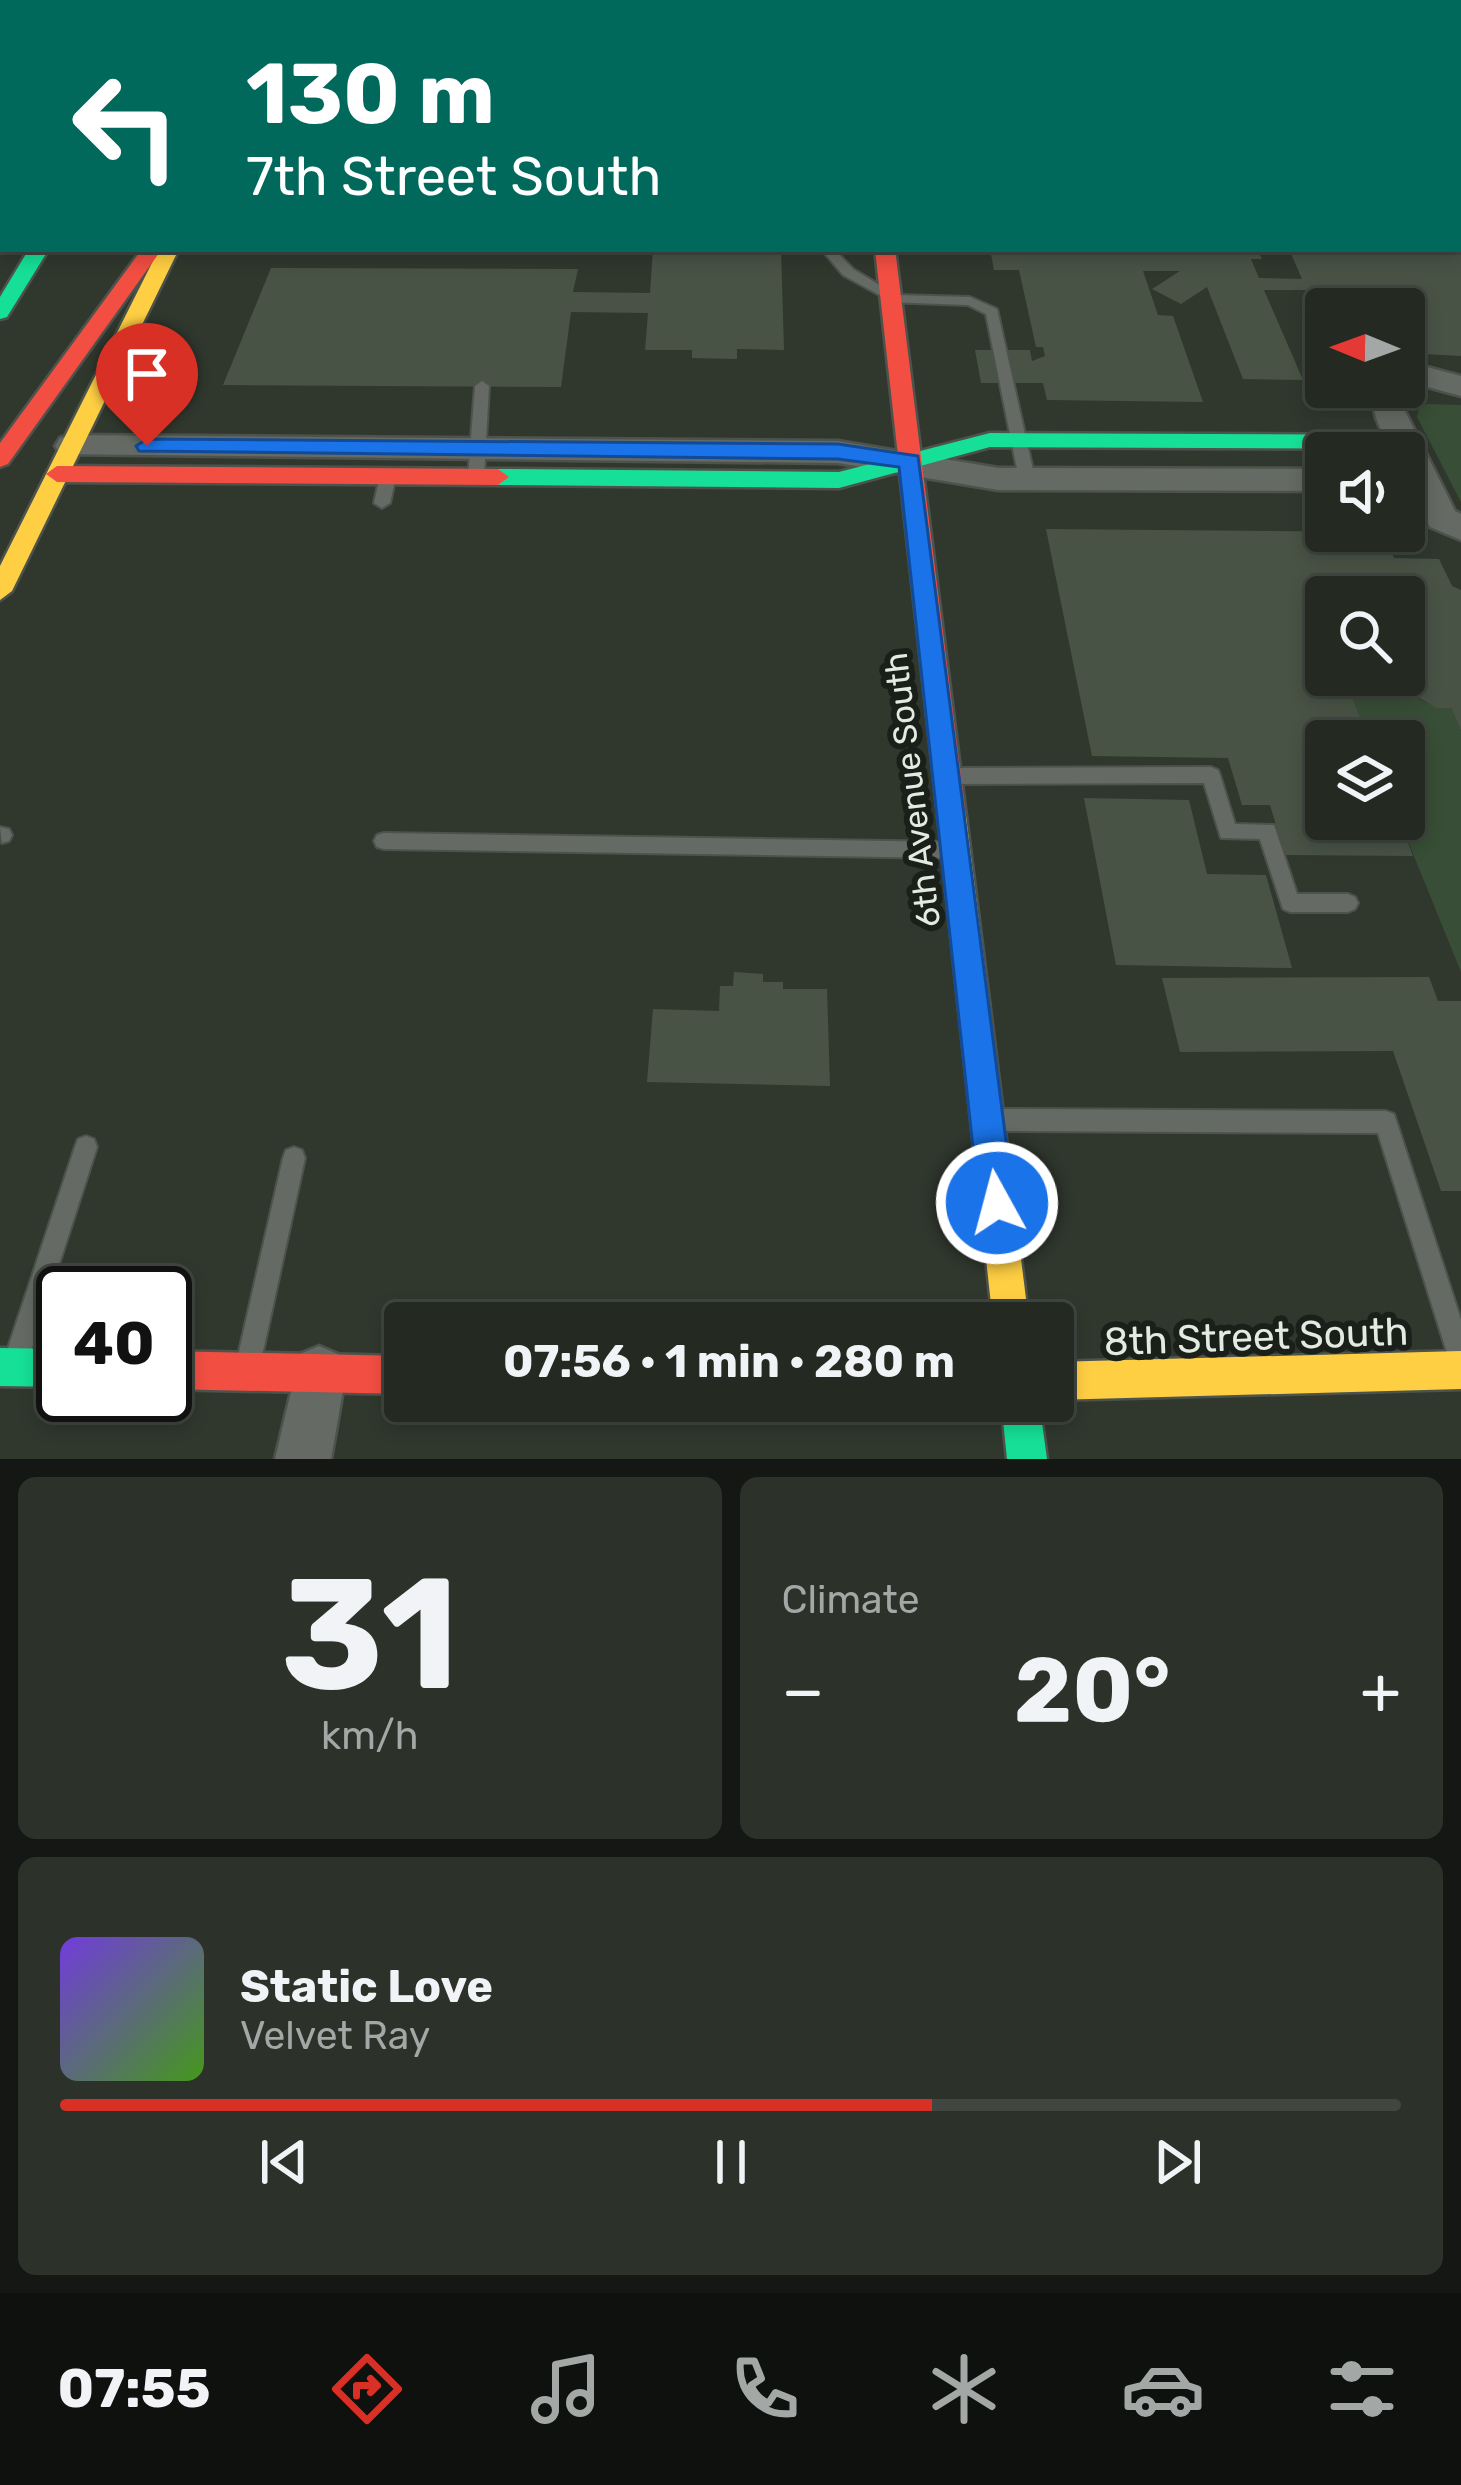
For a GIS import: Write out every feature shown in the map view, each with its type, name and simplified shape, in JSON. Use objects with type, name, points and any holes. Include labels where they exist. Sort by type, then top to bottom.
[{"type":"main road","points":[[0,313],[37,252]]},
{"type":"main road","points":[[0,459],[150,252]]},
{"type":"main road","points":[[0,591],[168,252]]},
{"type":"main road","name":"6th Avenue South","points":[[885,252],[1009,1302]]},
{"type":"main road","points":[[910,461],[990,440],[1305,441]]},
{"type":"main road","points":[[64,460],[385,490],[478,463]]},
{"type":"main road","name":"8th Street South","points":[[1074,1381],[1461,1370]]},
{"type":"main road","points":[[192,1371],[384,1375]]},
{"type":"main road","points":[[1023,1422],[1027,1459]]},
{"type":"street","points":[[1425,377],[1461,386]]},
{"type":"street","points":[[64,460],[478,463],[838,452],[998,479],[1305,480]]},
{"type":"street","points":[[1425,496],[1442,519],[1461,528]]},
{"type":"street","points":[[303,1459],[319,1373]]},
{"type":"lane","points":[[830,252],[848,272],[891,297],[970,301],[992,312],[1027,479]]},
{"type":"lane","points":[[478,463],[476,428],[482,386]]},
{"type":"lane","points":[[946,776],[1211,775],[1228,832],[1267,831],[1290,903],[1348,903]]},
{"type":"lane","points":[[384,841],[955,850]]},
{"type":"lane","points":[[987,1120],[1386,1122],[1461,1359]]},
{"type":"lane","points":[[7,1367],[86,1148]]},
{"type":"lane","points":[[246,1372],[294,1158]]},
{"type":"green space","points":[[1425,405],[1461,405],[1461,502],[1417,417]]},
{"type":"green space","points":[[1352,696],[1416,696],[1451,708],[1461,731],[1461,972],[1408,840],[1425,840],[1425,720],[1361,720]]},
{"type":"building","points":[[311,252],[454,252],[453,254]]},
{"type":"building","points":[[653,252],[781,252],[784,350],[737,349],[737,359],[692,358],[692,350],[645,350],[648,313],[571,312],[561,387],[223,385],[271,268],[578,269],[573,292],[650,293]]},
{"type":"building","points":[[991,252],[1258,252],[1262,259],[1251,259],[1259,278],[1302,279],[1290,252],[1461,252],[1461,356],[1425,354],[1425,288],[1264,290],[1303,380],[1243,379],[1207,287],[1181,304],[1152,289],[1180,271],[1143,271],[1158,315],[1173,316],[1203,402],[1047,400],[1043,383],[981,383],[975,350],[1030,350],[1032,361],[1045,356],[1043,347],[1036,347],[1019,270],[994,270]]},
{"type":"building","points":[[1046,529],[1305,531],[1305,552],[1391,552],[1394,558],[1439,559],[1452,586],[1461,590],[1461,731],[1451,708],[1436,708],[1416,696],[1425,696],[1425,576],[1305,576],[1305,696],[1352,696],[1361,720],[1305,720],[1305,840],[1407,840],[1413,856],[1285,855],[1270,805],[1242,805],[1228,758],[1092,756]]},
{"type":"building","points":[[1084,798],[1189,800],[1207,874],[1266,875],[1292,968],[1116,965]]},
{"type":"building","points":[[734,972],[763,974],[763,982],[783,982],[783,989],[827,989],[830,1086],[647,1082],[653,1009],[719,1011],[720,986],[733,986]]},
{"type":"building","points":[[1429,977],[1438,1001],[1461,1001],[1461,1191],[1441,1191],[1393,1051],[1180,1052],[1162,978]]},
{"type":"traffic: fast","points":[[0,313],[37,252]]},
{"type":"traffic: fast","points":[[498,477],[839,480],[990,440],[1305,442]]},
{"type":"traffic: fast","points":[[0,1367],[36,1368]]},
{"type":"traffic: fast","points":[[1023,1422],[1027,1459]]},
{"type":"traffic: slow","points":[[0,591],[168,252]]},
{"type":"traffic: slow","points":[[952,816],[1009,1302]]},
{"type":"traffic: slow","points":[[1074,1380],[1461,1370]]},
{"type":"traffic: jam","points":[[0,459],[150,252]]},
{"type":"traffic: jam","points":[[885,252],[952,816]]},
{"type":"traffic: jam","points":[[57,474],[498,477]]},
{"type":"traffic: jam","points":[[192,1371],[384,1375]]},
{"type":"route","points":[[147,446],[838,452],[910,461],[997,1203]]}]
